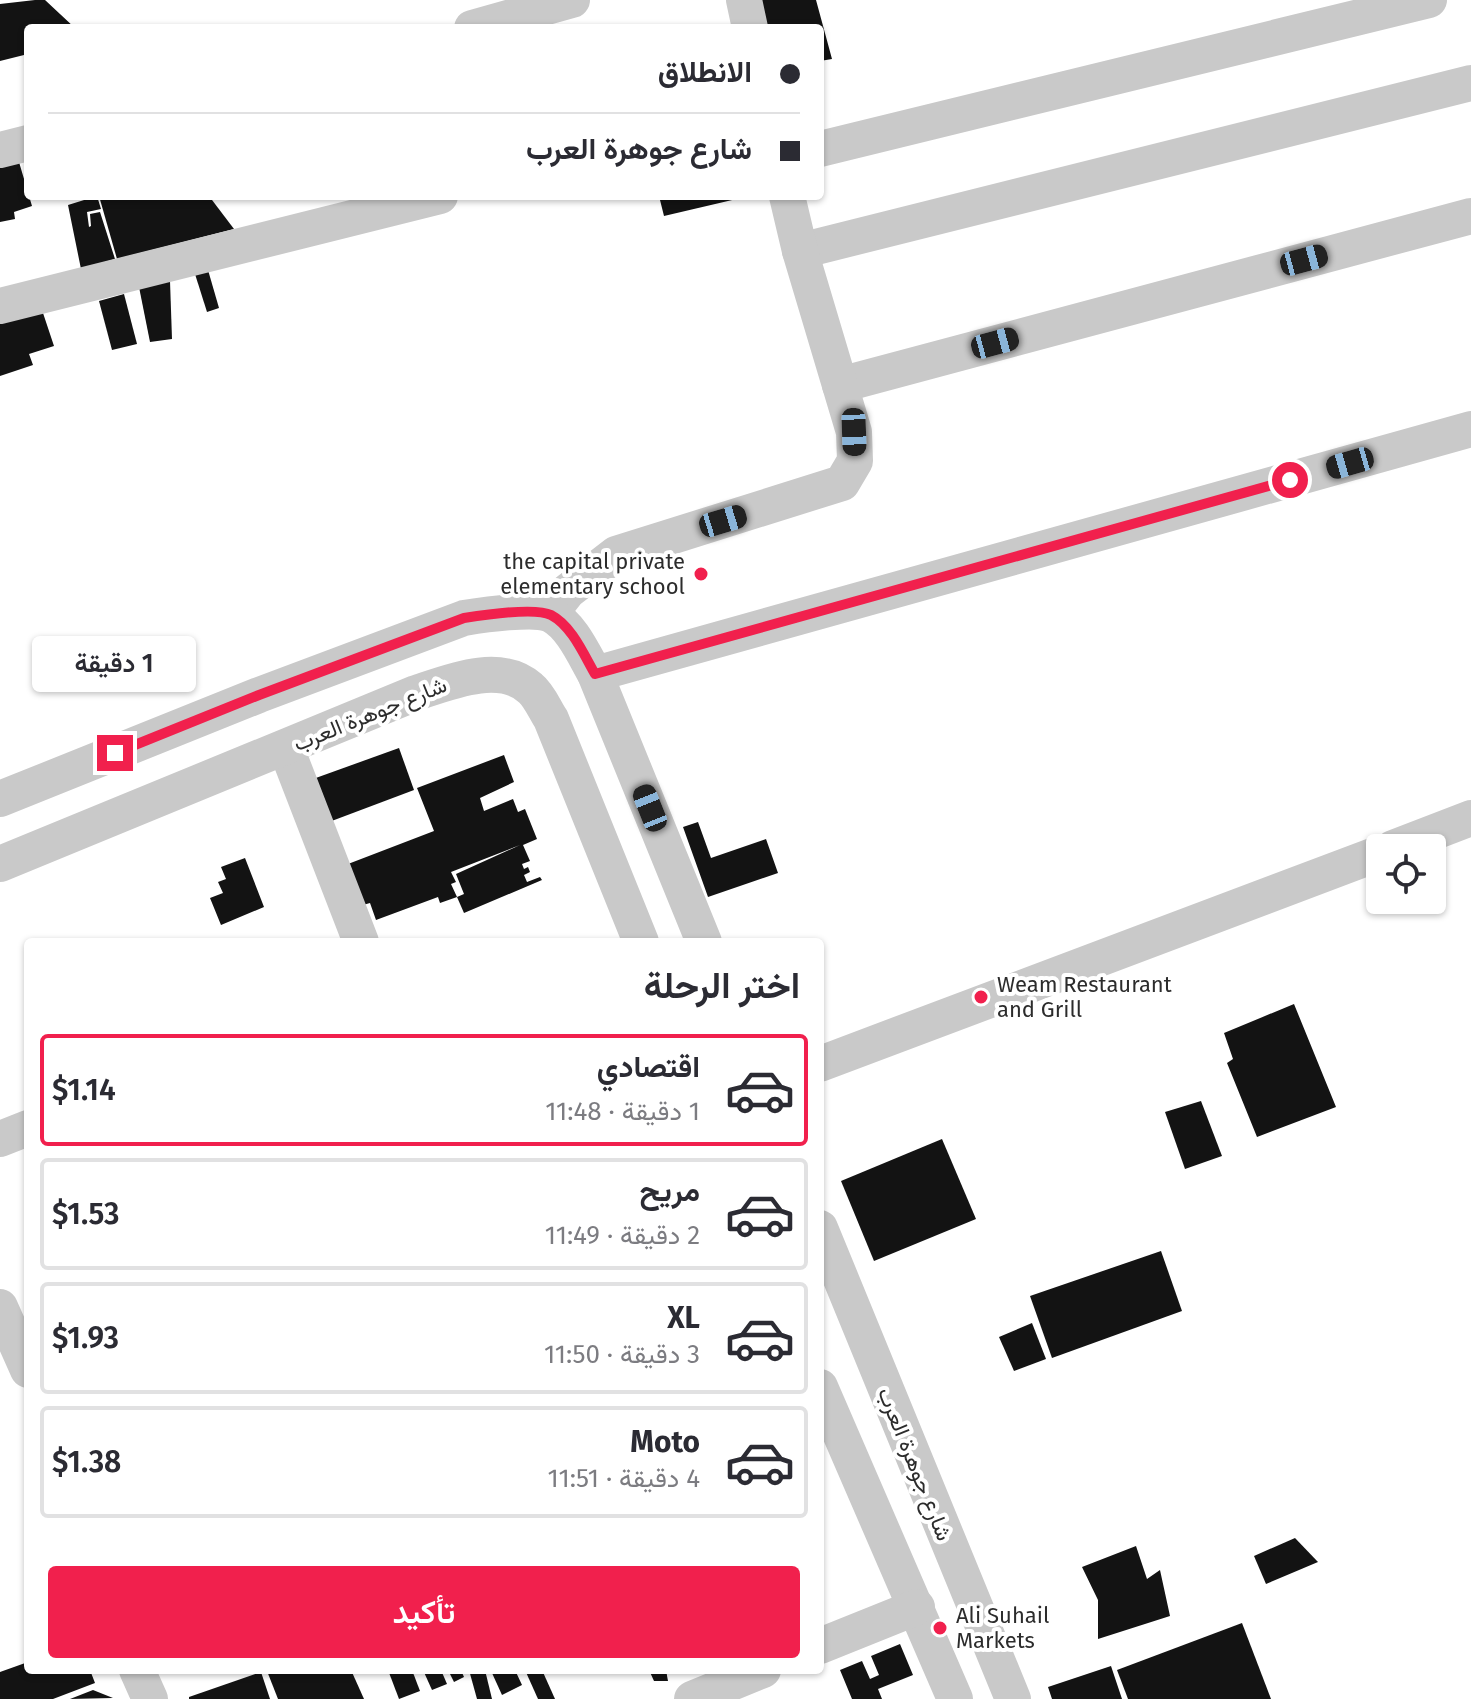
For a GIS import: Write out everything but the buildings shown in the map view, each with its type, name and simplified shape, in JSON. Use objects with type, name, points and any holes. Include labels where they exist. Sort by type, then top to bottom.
[{"type":"street","points":[[486,24],[572,0]]},
{"type":"street","points":[[744,0],[749,24]]},
{"type":"street","points":[[824,148],[1429,0]]},
{"type":"street","points":[[800,251],[1471,83]]},
{"type":"street","points":[[0,150],[24,144]]},
{"type":"street","points":[[0,306],[424,200]]},
{"type":"street","points":[[550,614],[568,591],[616,554],[842,483],[855,461],[854,432],[788,200]]},
{"type":"street","points":[[840,385],[1471,216]]},
{"type":"street","points":[[595,674],[1471,429]]},
{"type":"street","points":[[51,843],[15,793],[259,695],[464,618],[497,612],[550,614],[572,635],[595,674],[702,938]]},
{"type":"street","name":"شارع جوهرة العرب","points":[[0,864],[416,693],[481,675],[510,677],[531,688],[551,719],[639,938]]},
{"type":"street","points":[[286,748],[359,938]]},
{"type":"street","points":[[1429,834],[1471,818]]},
{"type":"street","points":[[824,1062],[1366,858]]},
{"type":"street","points":[[0,1139],[24,1130]]},
{"type":"street","name":"شارع جوهرة العرب","points":[[824,1238],[1013,1699]]},
{"type":"street","points":[[0,1307],[24,1360]]},
{"type":"street","points":[[824,1399],[955,1699]]},
{"type":"street","points":[[824,1644],[917,1607]]},
{"type":"street","points":[[692,1699],[753,1674]]},
{"type":"place","name":"the capital private elementary school","points":[[701,574]]},
{"type":"place","name":"Weam Restaurant and Grill","points":[[981,997]]},
{"type":"place","name":"Ali Suhail Markets","points":[[940,1628]]},
{"type":"route","points":[[115,753],[464,618],[497,612],[550,614],[572,635],[595,674],[1290,480]]}]
